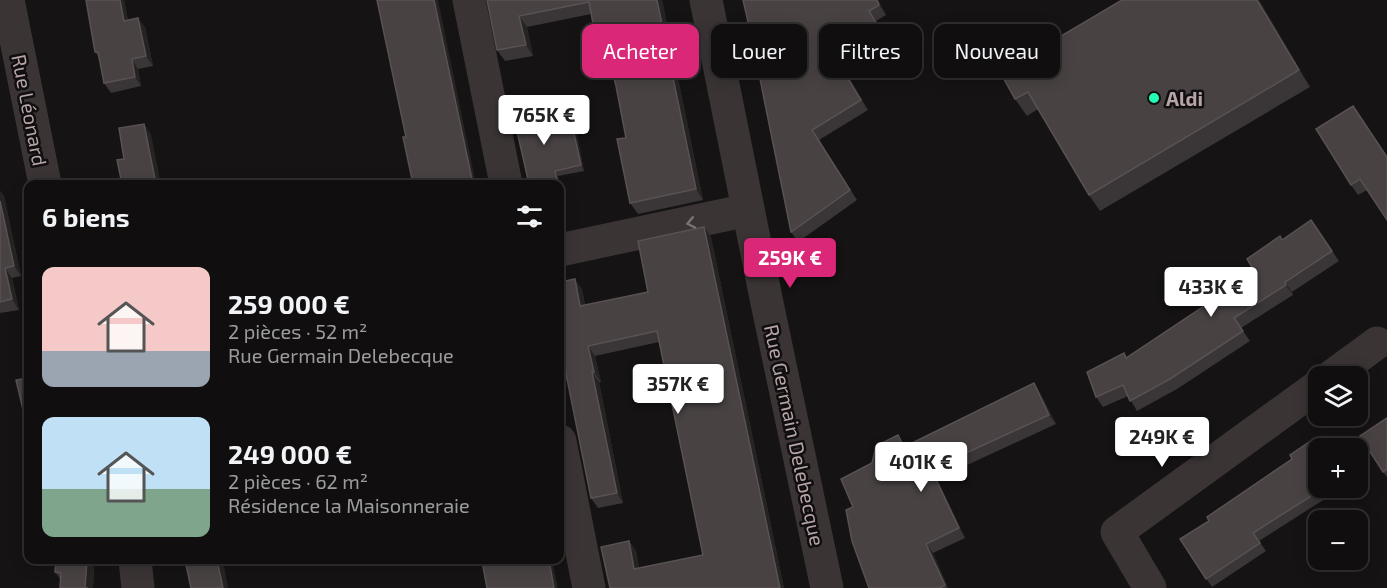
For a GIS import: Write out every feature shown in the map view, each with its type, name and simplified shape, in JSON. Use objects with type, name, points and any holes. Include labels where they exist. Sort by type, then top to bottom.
[{"type":"street","name":"Rue Léonard","points":[[8,0],[44,180]]},
{"type":"street","points":[[469,0],[505,180]]},
{"type":"street","name":"Rue Germain Delebecque","points":[[706,0],[827,588]]},
{"type":"street","points":[[564,249],[748,210]]},
{"type":"street","points":[[1346,366],[1377,344]]},
{"type":"street","points":[[1150,588],[1117,532],[1308,393]]},
{"type":"street","points":[[564,461],[589,588]]},
{"type":"street","points":[[135,564],[138,588]]},
{"type":"building","points":[[86,0],[120,0],[124,21],[138,18],[146,56],[132,59],[135,77],[104,83],[98,52],[95,52]]},
{"type":"building","points":[[377,0],[434,0],[472,180],[412,180],[403,137],[406,137]]},
{"type":"building","points":[[487,0],[657,0],[662,24],[593,24],[589,2],[519,16],[526,45],[497,50]]},
{"type":"building","points":[[743,0],[877,0],[879,5],[869,11],[877,24],[819,24],[819,78],[848,78],[861,100],[812,130],[850,190],[791,232],[760,79],[807,78],[807,24],[749,24]]},
{"type":"building","name":"Aldi","points":[[1122,0],[1257,0],[1299,70],[1089,195],[1028,92],[1015,99],[1003,78],[1060,78],[1060,37]]},
{"type":"building","points":[[614,78],[673,78],[696,189],[630,203],[617,139],[626,138]]},
{"type":"building","points":[[540,103],[546,130],[572,124],[581,165],[555,171],[557,180],[528,180],[512,109]]},
{"type":"building","points":[[1353,106],[1387,157],[1387,220],[1360,179],[1351,185],[1316,129]]},
{"type":"building","points":[[144,124],[155,180],[121,180],[117,160],[124,159],[119,128]]},
{"type":"building","points":[[0,201],[14,266],[5,268],[12,299],[0,302]]},
{"type":"building","points":[[1311,220],[1332,251],[1285,282],[1286,285],[1234,318],[1243,331],[1170,379],[1130,401],[1123,385],[1096,397],[1087,372],[1124,353],[1126,358],[1255,272],[1247,259],[1280,236],[1282,240]]},
{"type":"building","points":[[704,227],[780,588],[610,588],[601,547],[629,541],[634,569],[703,555],[657,331],[588,346],[617,493],[591,498],[564,364],[564,281],[575,279],[580,306],[648,292],[638,241]]},
{"type":"building","points":[[24,379],[24,414],[16,380]]},
{"type":"building","points":[[1034,383],[1049,415],[931,469],[959,528],[926,544],[945,585],[940,588],[869,588],[852,541],[846,510],[853,507],[841,479],[872,463],[876,446],[898,435],[904,447]]},
{"type":"building","points":[[1387,418],[1387,469],[1383,472],[1368,449],[1368,438],[1360,436]]},
{"type":"building","points":[[1308,443],[1308,498],[1253,533],[1260,543],[1206,579],[1180,539],[1209,521],[1207,517],[1292,459],[1290,455]]},
{"type":"building","points":[[56,564],[87,564],[85,588],[60,588],[61,573],[55,572]]},
{"type":"building","points":[[186,564],[218,564],[223,588],[191,588]]},
{"type":"building","points":[[483,564],[550,564],[554,588],[487,588]]},
{"type":"place","name":"Aldi","points":[[1154,98]]}]
